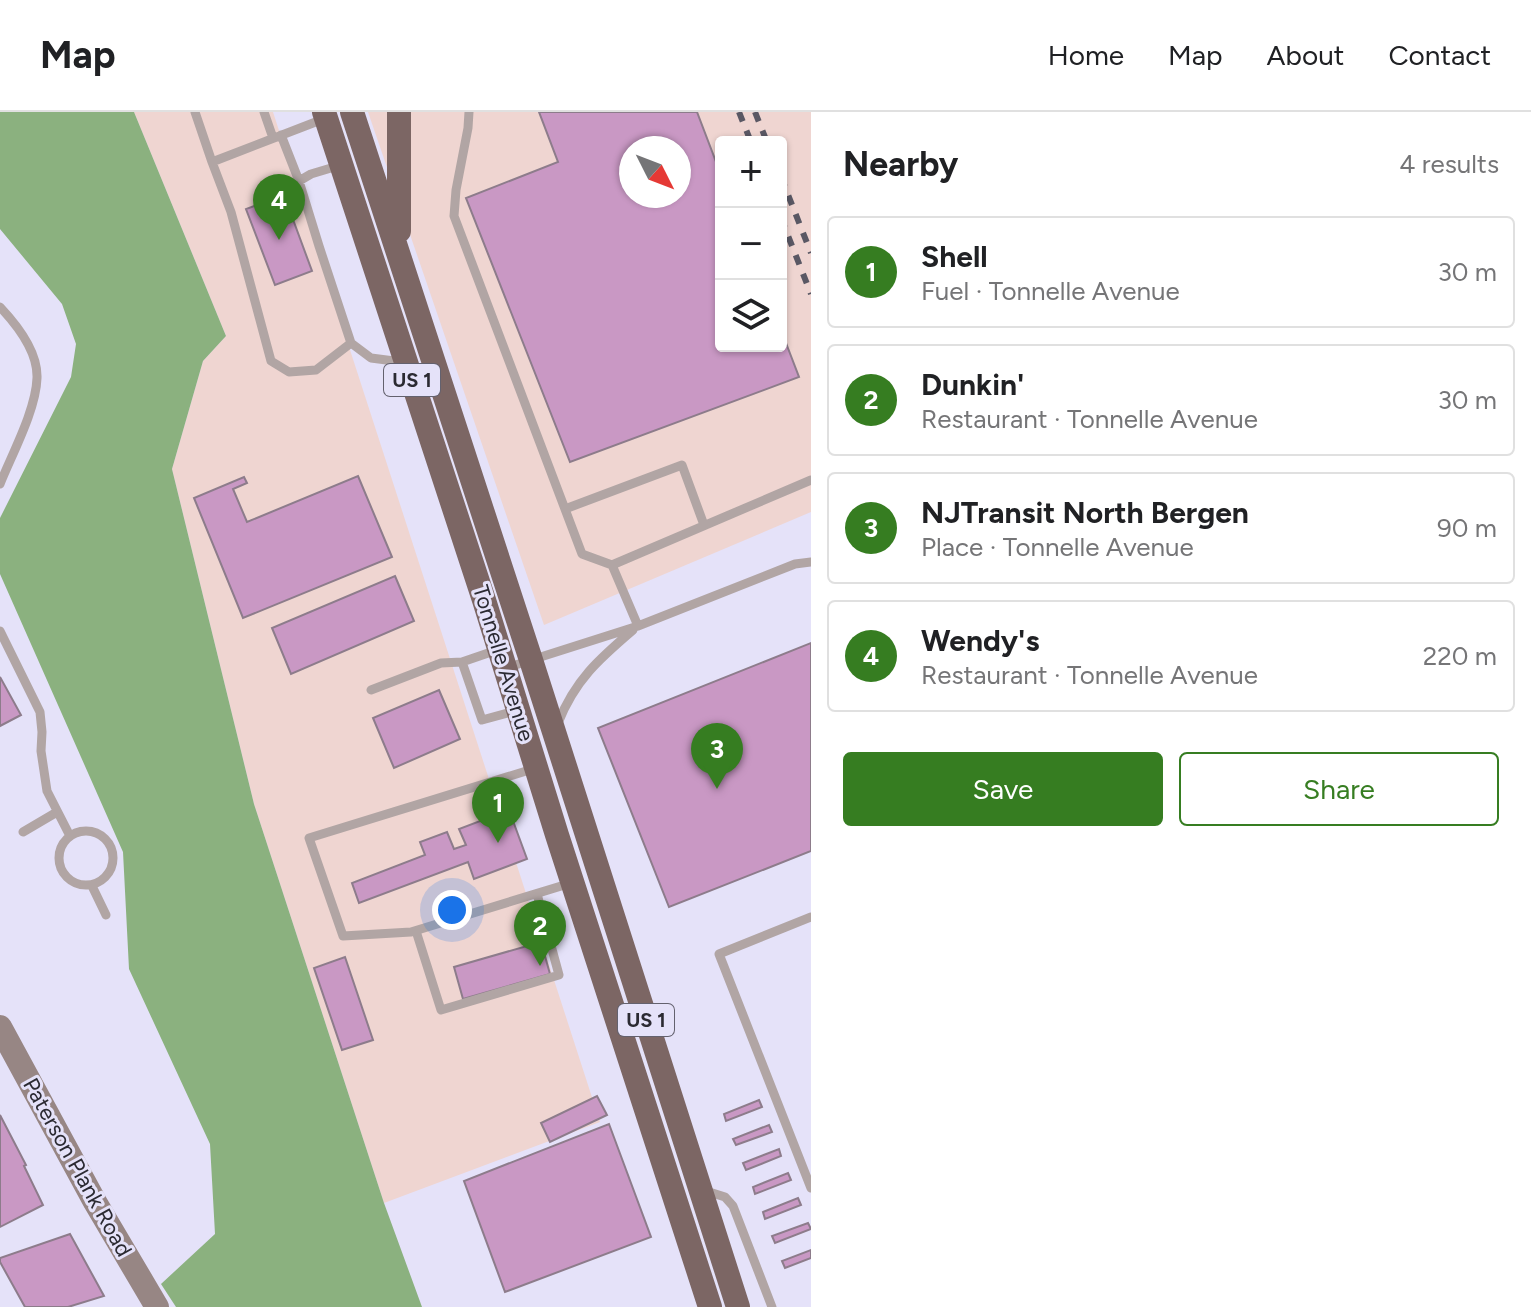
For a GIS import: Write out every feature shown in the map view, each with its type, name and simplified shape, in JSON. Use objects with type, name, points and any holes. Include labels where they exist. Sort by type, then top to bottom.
[{"type":"highway","name":"Tonnelle Avenue","points":[[352,112],[738,1307]]},
{"type":"highway","points":[[399,112],[399,253]]},
{"type":"highway","name":"Tonnelle Avenue","points":[[325,115],[710,1307]]},
{"type":"main road","name":"Paterson Plank Road","points":[[0,1027],[95,1202],[157,1307]]},
{"type":"lane","points":[[195,112],[231,212],[271,361],[289,372],[316,370],[351,343]]},
{"type":"lane","points":[[264,112],[299,181],[351,343],[371,358],[406,362]]},
{"type":"lane","points":[[469,112],[454,216],[582,554],[612,565],[811,480]]},
{"type":"lane","points":[[212,162],[325,115]]},
{"type":"lane","points":[[299,181],[341,165]]},
{"type":"lane","points":[[0,307],[23,337],[34,358],[37,377],[30,412],[0,484]]},
{"type":"lane","points":[[565,509],[682,465],[704,525]]},
{"type":"lane","points":[[371,690],[441,663],[531,660],[638,626],[795,564],[811,562]]},
{"type":"lane","points":[[612,565],[638,626]]},
{"type":"lane","points":[[553,734],[564,707],[582,678],[638,626]]},
{"type":"lane","points":[[0,631],[40,712],[41,751],[47,791],[70,836]]},
{"type":"lane","points":[[462,662],[482,720],[518,710]]},
{"type":"lane","points":[[536,768],[309,838],[343,936],[416,931],[572,883]]},
{"type":"lane","points":[[23,832],[57,812]]},
{"type":"lane","points":[[87,831],[103,836],[113,851],[108,876],[92,886],[83,886],[66,878],[58,861],[63,843],[70,836],[87,831]]},
{"type":"lane","points":[[92,886],[106,915]]},
{"type":"lane","points":[[416,931],[441,1010],[559,975],[537,894]]},
{"type":"lane","points":[[811,917],[719,954],[811,1188]]},
{"type":"lane","points":[[700,1189],[725,1197],[731,1203],[772,1307]]},
{"type":"shaded area","points":[[134,112],[273,112],[600,1122],[384,1203],[254,804],[172,469],[203,361],[226,336]]},
{"type":"shaded area","points":[[368,112],[811,112],[811,512],[544,625]]},
{"type":"green space","points":[[0,112],[134,112],[226,336],[203,361],[172,469],[254,804],[384,1203],[422,1307],[176,1307],[161,1284],[215,1234],[210,1144],[129,969],[123,852],[0,574],[0,518],[71,377],[76,344],[62,304],[0,229]]},
{"type":"building","points":[[539,112],[697,112],[715,159],[715,352],[787,352],[787,346],[799,377],[570,462],[466,198],[558,162]]},
{"type":"building","points":[[284,195],[312,271],[275,285],[246,209]]},
{"type":"building","points":[[358,476],[392,557],[243,618],[194,498],[244,477],[247,483],[233,489],[247,522]]},
{"type":"building","points":[[395,576],[414,621],[291,674],[272,628]]},
{"type":"building","points":[[811,643],[811,851],[669,907],[598,728]]},
{"type":"building","points":[[0,677],[21,715],[0,726]]},
{"type":"building","points":[[439,690],[460,739],[394,768],[373,718]]},
{"type":"building","points":[[509,810],[527,859],[474,879],[468,862],[359,903],[352,883],[425,855],[420,842],[447,832],[454,849],[466,845],[459,829]]},
{"type":"building","points":[[541,942],[550,974],[463,999],[454,967]]},
{"type":"building","points":[[345,957],[373,1040],[342,1050],[314,968]]},
{"type":"building","points":[[597,1096],[607,1115],[550,1142],[541,1123]]},
{"type":"building","points":[[759,1100],[762,1107],[726,1121],[724,1114]]},
{"type":"building","points":[[0,1115],[43,1205],[0,1227]]},
{"type":"building","points":[[609,1124],[651,1237],[505,1292],[464,1181]]},
{"type":"building","points":[[769,1125],[772,1132],[736,1145],[733,1139]]},
{"type":"building","points":[[779,1149],[781,1156],[746,1170],[743,1163]]},
{"type":"building","points":[[788,1173],[791,1180],[755,1194],[753,1187]]},
{"type":"building","points":[[798,1198],[801,1205],[765,1219],[763,1212]]},
{"type":"building","points":[[808,1223],[811,1229],[775,1243],[772,1236]]},
{"type":"building","points":[[70,1234],[104,1296],[68,1307],[25,1307],[0,1258]]},
{"type":"building","points":[[811,1250],[811,1258],[785,1268],[782,1261]]},
{"type":"railway","points":[[739,112],[749,136]]},
{"type":"railway","points":[[755,112],[765,136]]},
{"type":"railway","points":[[787,192],[811,253]]},
{"type":"railway","points":[[787,233],[811,294]]},
{"type":"place","name":"Wendy's","points":[[279,240]]},
{"type":"place","name":"NJTransit North Bergen","points":[[717,789]]},
{"type":"place","name":"Shell","points":[[498,843]]},
{"type":"place","name":"Dunkin'","points":[[540,966]]}]
